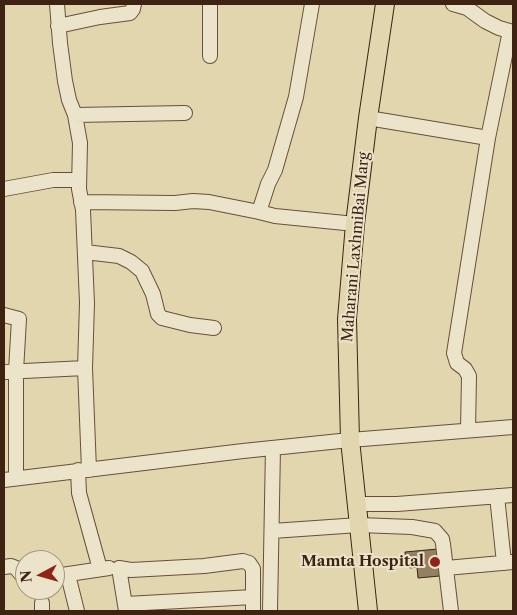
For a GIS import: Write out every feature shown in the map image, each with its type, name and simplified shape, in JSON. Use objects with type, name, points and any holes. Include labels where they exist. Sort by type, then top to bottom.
[{"type":"main road","name":"Maharani LaxhmiBai Marg","points":[[368,611],[350,440],[347,319],[355,224],[385,4]]},
{"type":"street","points":[[57,4],[65,81],[69,100],[75,115],[80,143],[79,180],[82,202],[87,303],[83,470],[79,493],[100,569]]},
{"type":"street","points":[[58,26],[130,13],[133,10],[134,4]]},
{"type":"street","points":[[210,4],[210,56]]},
{"type":"street","points":[[259,212],[268,184],[276,170],[296,97],[312,4]]},
{"type":"street","points":[[453,4],[467,8],[485,21],[512,32],[488,138],[454,353],[457,363],[465,369],[469,376],[468,430]]},
{"type":"street","points":[[75,115],[185,113]]},
{"type":"street","points":[[368,118],[488,138]]},
{"type":"street","points":[[4,189],[53,180],[79,180]]},
{"type":"street","points":[[82,202],[175,204],[209,202],[284,217],[355,224]]},
{"type":"street","points":[[84,252],[119,256],[131,262],[142,271],[153,294],[158,314],[162,318],[190,325],[214,328]]},
{"type":"street","points":[[4,315],[19,319],[10,371],[10,478],[350,440],[513,427]]},
{"type":"street","points":[[10,371],[85,368]]},
{"type":"street","points":[[270,611],[273,448]]},
{"type":"street","points":[[358,504],[397,504],[513,495]]},
{"type":"street","points":[[446,568],[509,563],[497,496]]},
{"type":"street","points":[[397,504],[400,527]]},
{"type":"street","points":[[272,531],[359,525],[435,531],[443,544],[451,611]]},
{"type":"street","points":[[65,574],[100,569],[118,568],[131,570],[204,566],[243,561],[249,563],[252,569],[253,611]]},
{"type":"street","points":[[118,568],[126,608],[254,597]]},
{"type":"street","points":[[65,584],[77,611]]},
{"type":"building","points":[[438,549],[440,576],[418,578],[417,567],[410,568],[410,565],[406,565],[405,552]]},
{"type":"place","name":"Mamta Hospital","points":[[435,562]]}]
